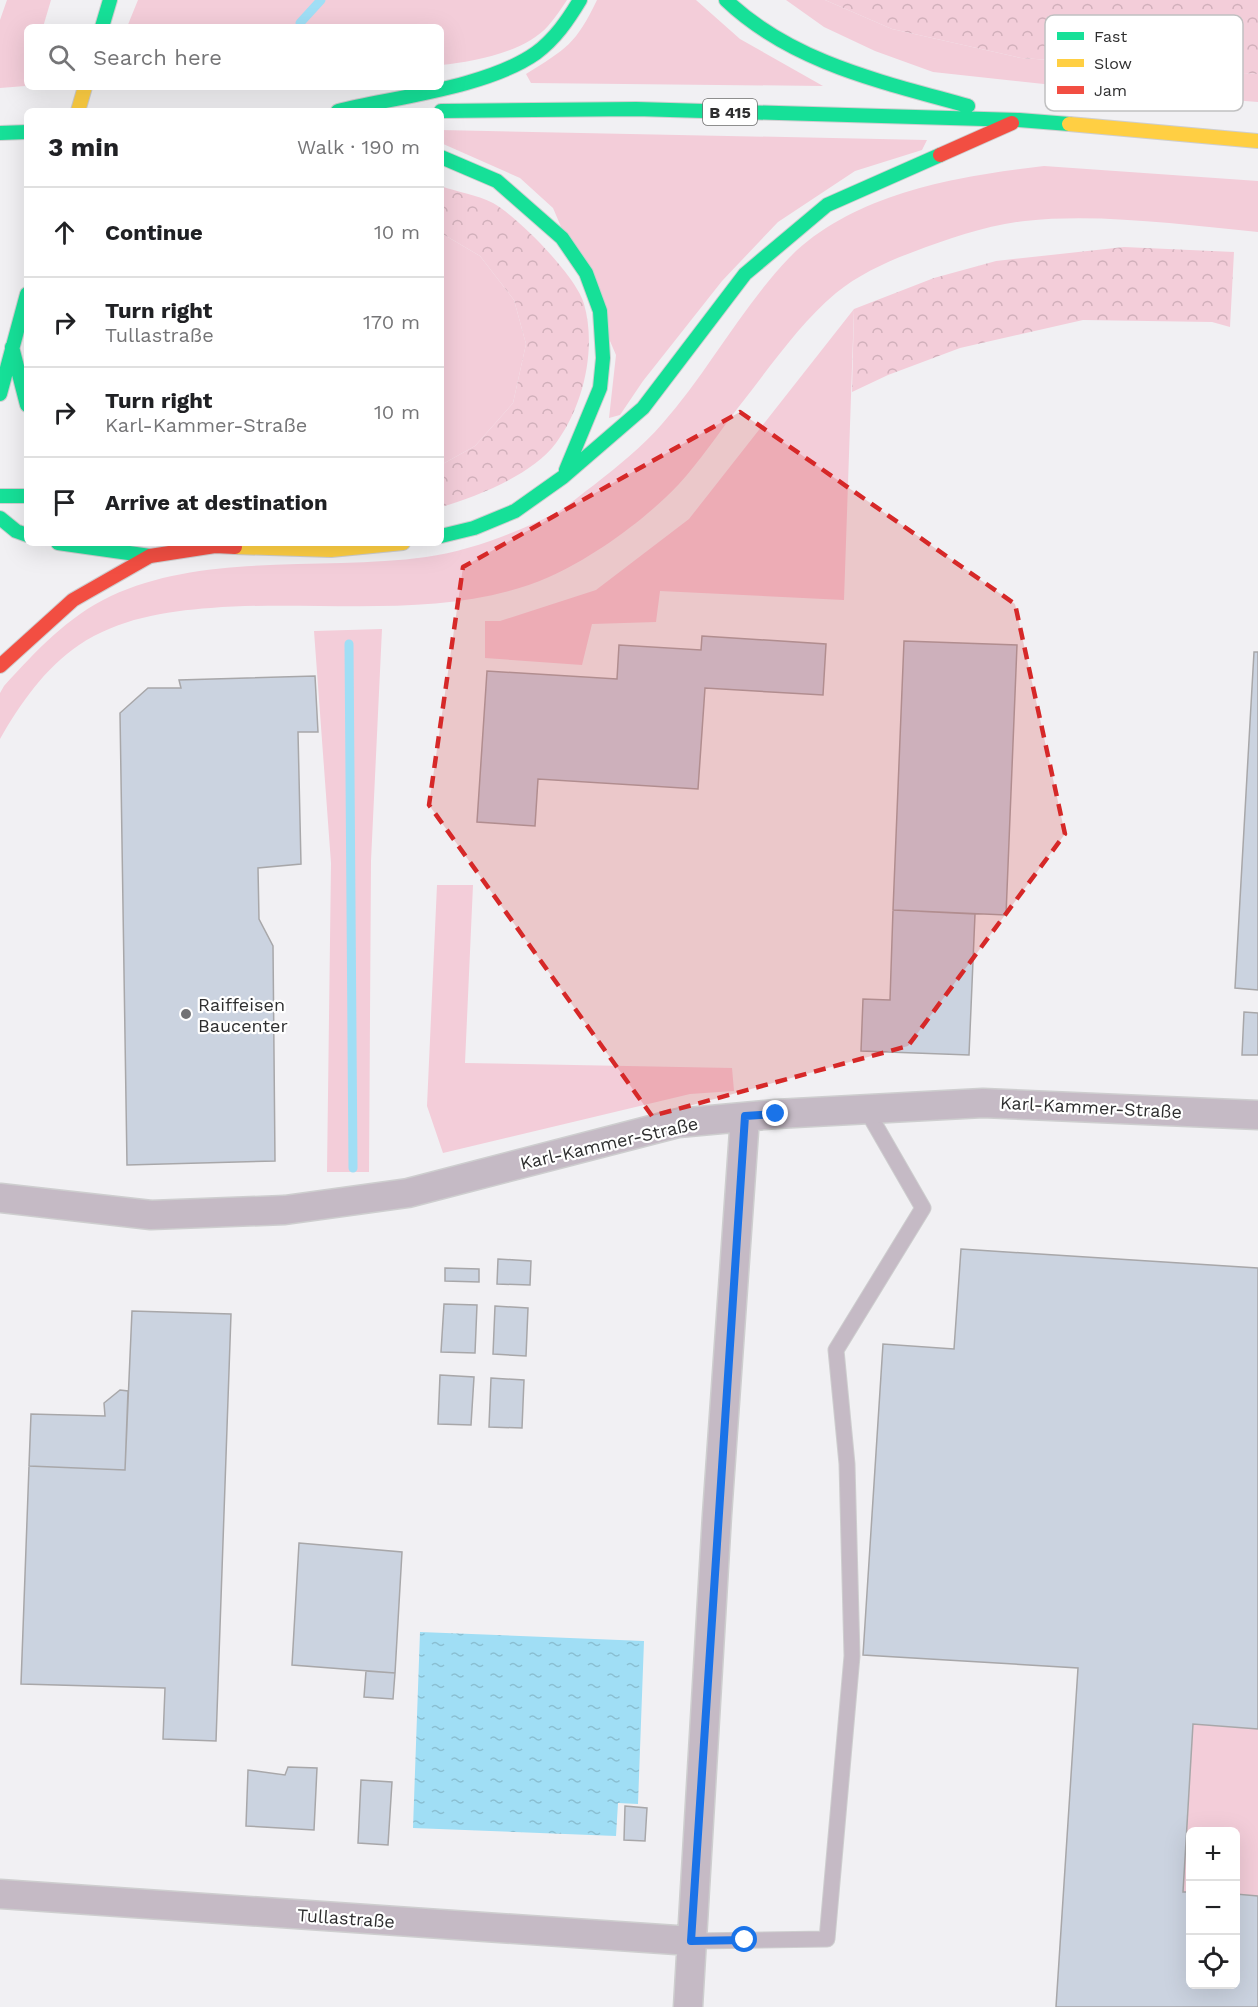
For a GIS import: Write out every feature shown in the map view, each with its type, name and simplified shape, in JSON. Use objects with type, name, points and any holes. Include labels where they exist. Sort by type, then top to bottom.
[{"type":"main road","points":[[103,24],[110,0]]},
{"type":"main road","points":[[444,87],[503,73],[542,49],[567,26],[580,0]]},
{"type":"main road","points":[[726,0],[751,24],[842,71],[1019,120]]},
{"type":"main road","points":[[79,108],[84,90]]},
{"type":"main road","points":[[351,108],[429,90]]},
{"type":"main road","name":"B 415","points":[[444,111],[636,109],[1019,120],[1258,141]]},
{"type":"main road","points":[[444,535],[474,528],[515,510],[563,477],[643,408],[746,274],[827,205],[1019,120]]},
{"type":"main road","points":[[0,133],[24,132]]},
{"type":"main road","points":[[444,158],[497,181],[562,238],[586,273],[600,311],[603,358],[600,388],[563,477]]},
{"type":"main road","points":[[0,394],[24,305]]},
{"type":"main road","points":[[12,347],[24,393]]},
{"type":"main road","points":[[0,496],[24,496]]},
{"type":"main road","points":[[0,518],[16,531],[24,534]]},
{"type":"main road","points":[[79,546],[150,556]]},
{"type":"main road","points":[[0,666],[73,600],[150,556],[201,546]]},
{"type":"main road","points":[[251,546],[331,550],[372,546]]},
{"type":"street","name":"Karl-Kammer-Straße","points":[[0,1198],[151,1215],[285,1210],[408,1193],[678,1123],[745,1116],[983,1103],[1258,1115]]},
{"type":"street","points":[[688,2007],[745,1116]]},
{"type":"street","name":"Tullastraße","points":[[0,1894],[691,1941]]},
{"type":"lane","points":[[691,1941],[827,1938],[852,1656],[847,1464],[836,1350],[923,1208],[866,1109]]},
{"type":"highlighted area","points":[[740,412],[1015,604],[1065,834],[908,1046],[652,1116],[429,805],[463,567]]},
{"type":"green space","points":[[7,0],[51,0],[44,24],[24,24],[24,86],[0,88],[0,20]]},
{"type":"green space","points":[[138,0],[567,0],[548,26],[526,43],[483,58],[444,65],[444,24],[128,24]]},
{"type":"green space","points":[[597,0],[696,0],[740,39],[823,86],[531,83],[526,74],[569,44],[583,27]]},
{"type":"green space","points":[[786,0],[825,0],[892,29],[1021,58],[1045,60],[1045,84],[933,72],[875,51],[824,27]]},
{"type":"green space","points":[[825,0],[1258,0],[1258,74],[1243,73],[1243,15],[1045,15],[1045,60],[1021,58],[892,29]]},
{"type":"green space","points":[[1243,73],[1258,74],[1258,102],[1243,101]]},
{"type":"green space","points":[[444,130],[927,140],[922,150],[855,171],[778,222],[722,281],[643,381],[620,415],[609,418],[616,355],[553,208],[520,178],[444,144]]},
{"type":"green space","points":[[1044,166],[1258,181],[1258,232],[1112,219],[1053,219],[1011,223],[983,229],[903,256],[854,280],[822,306],[784,348],[679,484],[618,536],[566,569],[509,591],[468,600],[382,606],[211,608],[176,611],[142,618],[94,636],[55,664],[25,700],[0,739],[0,693],[4,686],[66,624],[95,604],[147,582],[186,573],[266,565],[387,561],[443,554],[492,540],[539,521],[569,504],[621,464],[655,432],[679,404],[772,277],[789,258],[815,236],[875,203],[908,191],[977,175]]},
{"type":"green space","points":[[444,187],[481,198],[504,210],[559,264],[579,292],[584,304],[588,321],[588,358],[585,377],[574,412],[556,443],[546,454],[533,465],[503,483],[444,506],[444,463],[475,446],[513,403],[526,344],[514,300],[480,256],[444,235]]},
{"type":"green space","points":[[444,235],[480,256],[514,300],[526,344],[513,403],[475,446],[444,463]]},
{"type":"green space","points":[[1124,247],[1234,252],[1230,327],[1212,322],[1083,320],[960,348],[888,375],[852,392],[854,309],[934,278],[996,261]]},
{"type":"green space","points":[[854,309],[844,600],[660,591],[656,622],[592,624],[582,665],[485,658],[485,621],[500,621],[596,590],[689,519]]},
{"type":"green space","points":[[382,629],[371,861],[369,1172],[327,1172],[331,863],[314,631]]},
{"type":"green space","points":[[437,885],[473,885],[465,1063],[732,1068],[734,1091],[690,1094],[443,1153],[427,1106]]},
{"type":"green space","points":[[1193,1724],[1258,1729],[1258,1896],[1240,1894],[1240,1827],[1187,1827]]},
{"type":"green space","points":[[1186,1842],[1186,1892],[1183,1892]]},
{"type":"water","points":[[420,1632],[644,1641],[638,1804],[618,1803],[616,1836],[413,1828]]},
{"type":"building","points":[[702,636],[826,644],[823,695],[705,688],[698,789],[538,779],[535,826],[477,822],[487,671],[617,679],[619,645],[701,650]]},
{"type":"building","points":[[904,641],[1017,645],[1006,915],[893,910]]},
{"type":"building","points":[[1254,652],[1258,652],[1258,990],[1235,988]]},
{"type":"building","points":[[315,676],[318,732],[298,732],[301,864],[258,868],[259,919],[273,946],[275,1161],[127,1165],[120,713],[148,688],[181,688],[179,680]]},
{"type":"building","points":[[893,910],[975,914],[969,1055],[861,1051],[863,999],[890,1000]]},
{"type":"building","points":[[1244,1012],[1258,1013],[1258,1055],[1242,1055]]},
{"type":"building","points":[[961,1249],[1258,1268],[1258,1729],[1193,1724],[1183,1892],[1186,1892],[1186,1989],[1240,1989],[1240,1894],[1258,1896],[1258,2007],[1056,2007],[1078,1668],[863,1655],[883,1344],[954,1349]]},
{"type":"building","points":[[498,1259],[531,1261],[530,1285],[497,1284]]},
{"type":"building","points":[[445,1268],[479,1269],[479,1282],[445,1281]]},
{"type":"building","points":[[444,1304],[477,1305],[475,1353],[441,1352]]},
{"type":"building","points":[[495,1306],[528,1308],[526,1356],[493,1354]]},
{"type":"building","points":[[132,1311],[231,1314],[216,1741],[163,1739],[165,1688],[21,1684],[29,1466],[125,1470]]},
{"type":"building","points":[[440,1375],[474,1377],[471,1425],[438,1424]]},
{"type":"building","points":[[491,1378],[524,1380],[522,1428],[489,1427]]},
{"type":"building","points":[[120,1390],[128,1391],[125,1470],[29,1466],[31,1414],[105,1416],[104,1403]]},
{"type":"building","points":[[299,1543],[402,1552],[395,1673],[292,1665]]},
{"type":"building","points":[[366,1671],[395,1673],[393,1699],[364,1697]]},
{"type":"building","points":[[288,1767],[317,1768],[314,1830],[246,1826],[248,1770],[285,1775]]},
{"type":"building","points":[[361,1780],[392,1782],[388,1845],[358,1843]]},
{"type":"building","points":[[625,1806],[647,1808],[645,1841],[624,1840]]},
{"type":"waterway","points":[[300,23],[321,0]]},
{"type":"waterway","points":[[349,644],[353,1168]]},
{"type":"traffic: fast","points":[[103,24],[110,0]]},
{"type":"traffic: fast","points":[[444,89],[516,65],[536,53],[566,22],[580,0]]},
{"type":"traffic: fast","points":[[726,0],[752,22],[809,55],[871,79],[968,106]]},
{"type":"traffic: fast","points":[[353,108],[441,90]]},
{"type":"traffic: fast","points":[[444,111],[636,109],[1019,120],[1069,124]]},
{"type":"traffic: fast","points":[[0,133],[24,132]]},
{"type":"traffic: fast","points":[[444,535],[474,528],[515,511],[563,477],[643,408],[745,274],[827,205],[940,155]]},
{"type":"traffic: fast","points":[[444,158],[497,181],[562,238],[586,273],[600,311],[603,358],[600,388],[566,470]]},
{"type":"traffic: fast","points":[[0,394],[24,305]]},
{"type":"traffic: fast","points":[[12,347],[24,393]]},
{"type":"traffic: fast","points":[[0,496],[24,496]]},
{"type":"traffic: fast","points":[[0,518],[16,531],[24,534]]},
{"type":"traffic: fast","points":[[79,546],[150,556]]},
{"type":"traffic: slow","points":[[79,108],[84,90]]},
{"type":"traffic: slow","points":[[1069,124],[1258,141]]},
{"type":"traffic: slow","points":[[235,547],[331,550],[372,546]]},
{"type":"traffic: jam","points":[[940,155],[1012,123]]},
{"type":"traffic: jam","points":[[0,666],[73,600],[150,556],[215,546],[235,547]]},
{"type":"place","name":"Raiffeisen Baucenter","points":[[186,1014]]},
{"type":"route","points":[[745,1940],[691,1941],[717,1515],[745,1116],[776,1114]]}]
